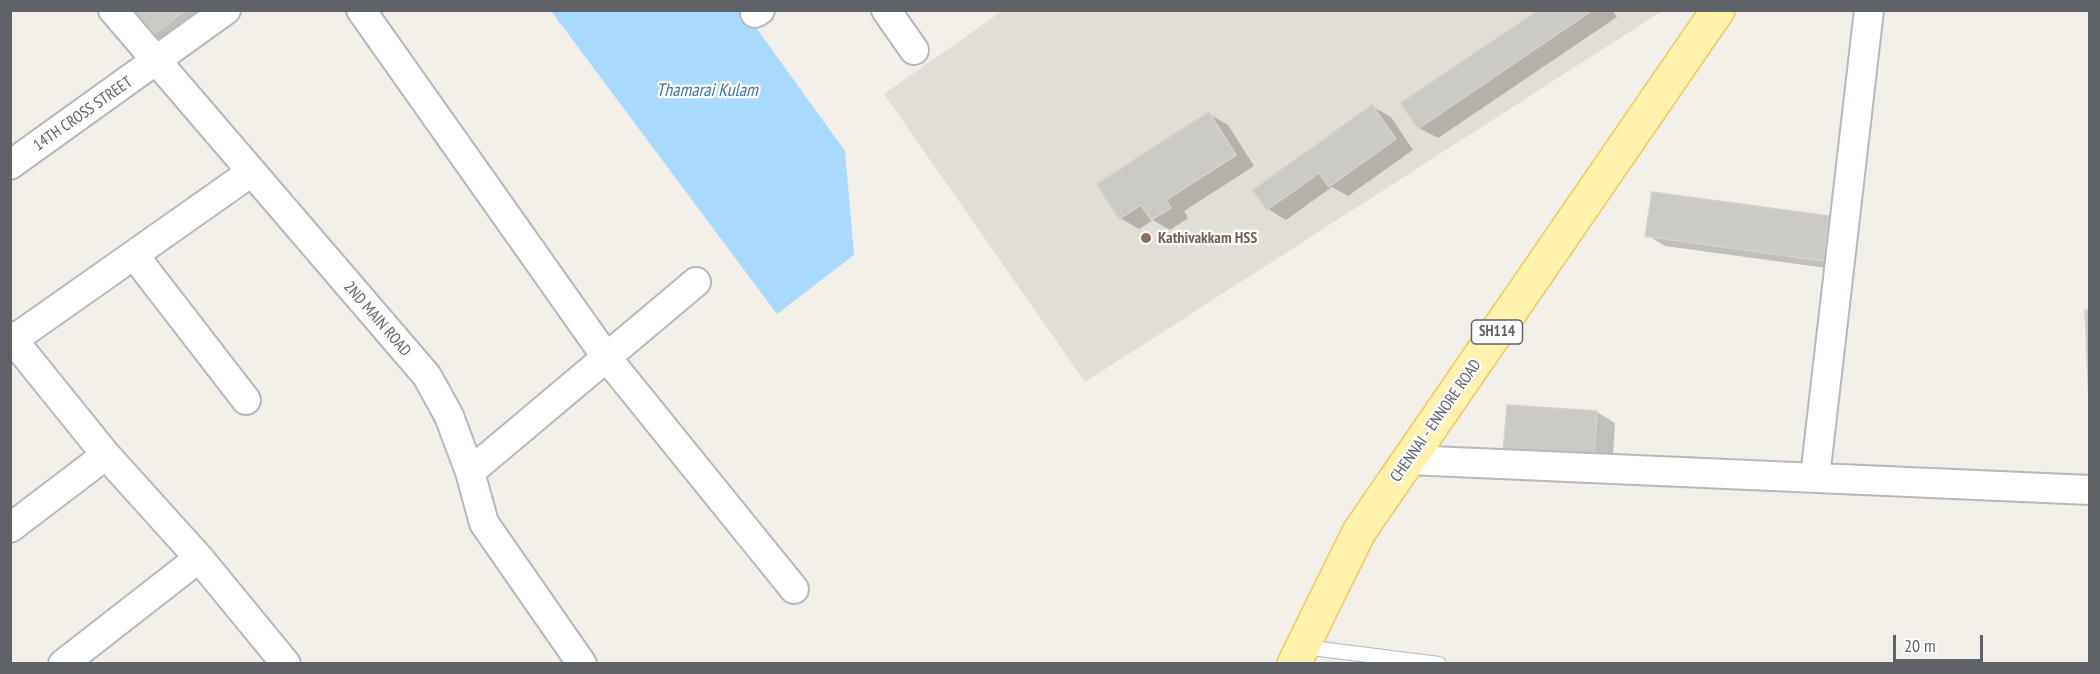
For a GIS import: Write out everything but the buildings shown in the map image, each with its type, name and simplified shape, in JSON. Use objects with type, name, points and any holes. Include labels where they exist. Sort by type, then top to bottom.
[{"type":"main road","name":"CHENNAI - ENNORE ROAD","points":[[1298,655],[1359,532],[1718,10]]},
{"type":"street","name":"2ND MAIN ROAD","points":[[113,10],[250,173],[427,376],[449,416],[470,472],[484,523],[582,663]]},
{"type":"street","name":"14TH CROSS STREET","points":[[10,165],[226,10]]},
{"type":"street","points":[[361,10],[607,358],[794,589]]},
{"type":"street","points":[[886,10],[914,50]]},
{"type":"street","points":[[1815,477],[1869,10]]},
{"type":"street","points":[[250,173],[11,339],[106,455],[199,558],[286,663]]},
{"type":"street","points":[[134,255],[246,400]]},
{"type":"street","points":[[470,472],[696,282]]},
{"type":"street","points":[[10,528],[106,455]]},
{"type":"street","points":[[1409,460],[2090,490]]},
{"type":"street","points":[[63,663],[199,558]]},
{"type":"lane","points":[[1298,655],[1439,663]]},
{"type":"shaded area","name":"Kathivakkam HSS","points":[[1002,11],[1662,11],[1085,382],[884,94]]},
{"type":"water","name":"Thamarai Kulam","points":[[551,11],[744,11],[845,151],[854,255],[777,314]]},
{"type":"place","name":"Kathivakkam HSS","points":[[1146,238]]}]
